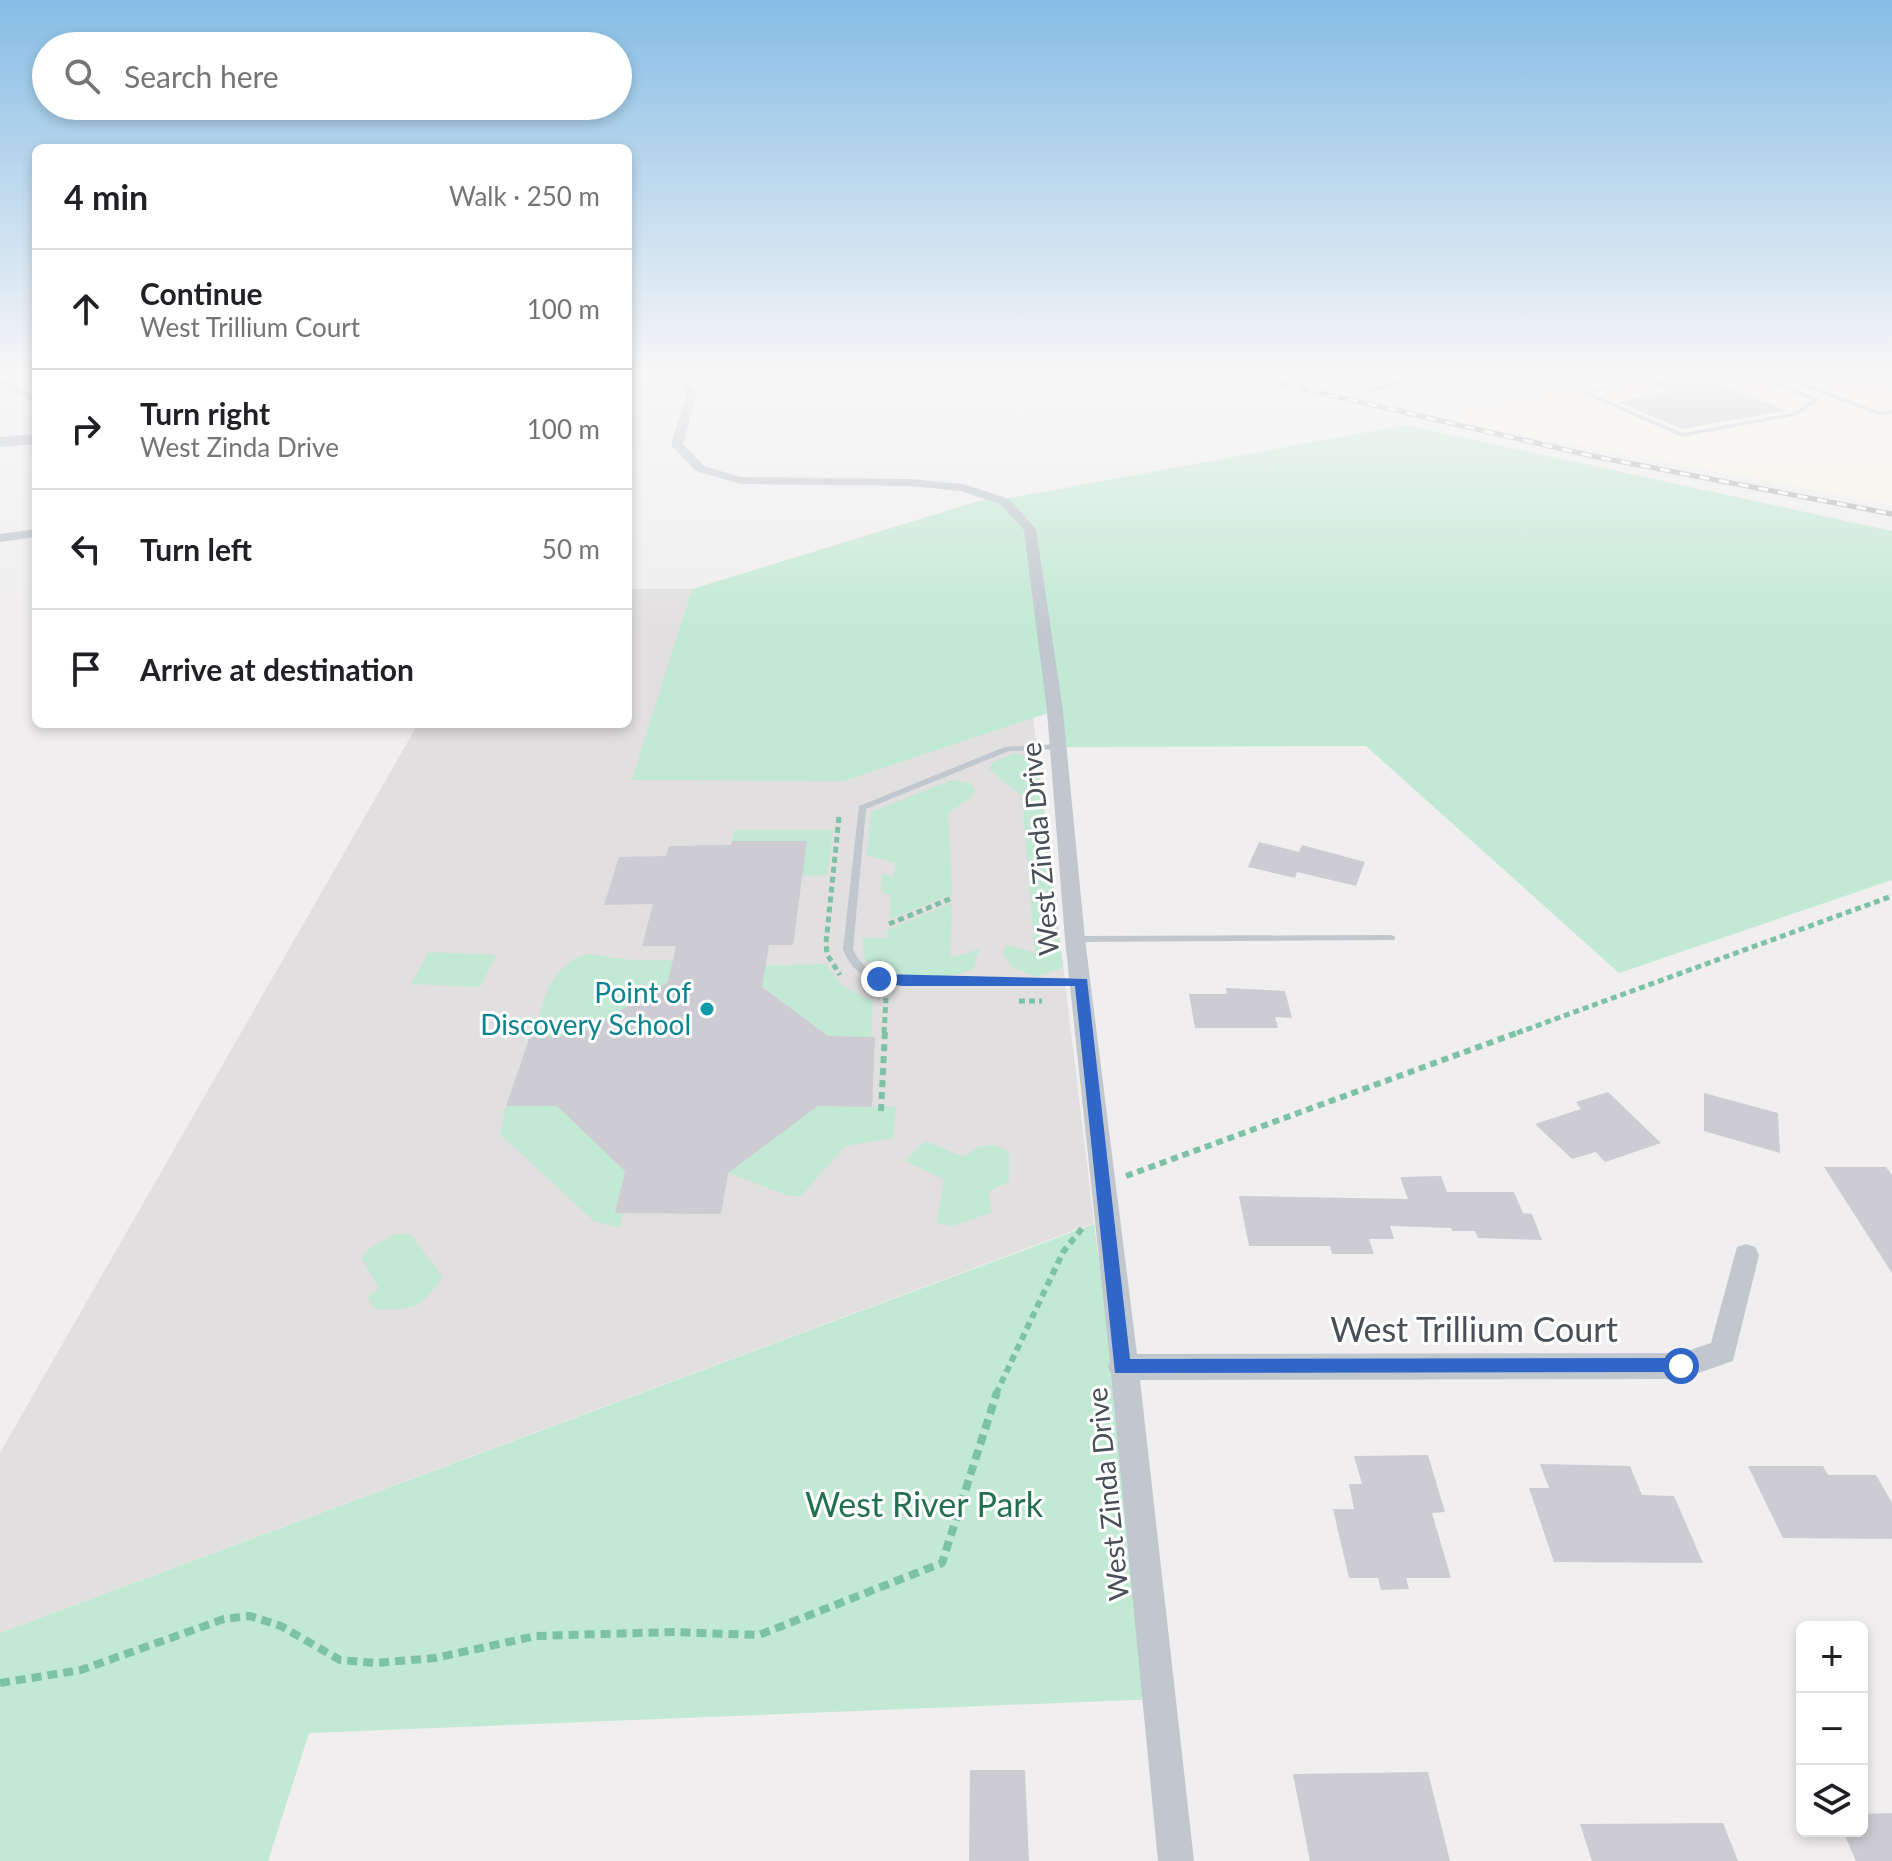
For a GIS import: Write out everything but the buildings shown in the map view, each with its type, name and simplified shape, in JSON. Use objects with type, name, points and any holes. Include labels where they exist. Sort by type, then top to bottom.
[{"type":"street","name":"West Zinda Drive","points":[[687,459],[711,472],[777,482],[945,485],[992,497],[1019,512],[1027,521],[1033,540],[1059,747],[1075,939],[1176,1861]]},
{"type":"street","points":[[0,538],[32,534]]},
{"type":"street","name":"West Trillium Court","points":[[1122,1367],[1681,1366],[1723,1352],[1746,1255]]},
{"type":"lane","points":[[1059,747],[1008,749],[862,808],[848,949],[851,959],[862,970],[879,979],[903,982],[1082,982]]},
{"type":"lane","points":[[1075,939],[1390,938]]},
{"type":"path","points":[[839,817],[827,954],[846,981]]},
{"type":"path","points":[[1124,1177],[1892,896]]},
{"type":"path","points":[[889,924],[952,898]]},
{"type":"path","points":[[881,1111],[883,998],[901,1001]]},
{"type":"path","points":[[1012,1001],[1042,1001]]},
{"type":"path","points":[[0,1683],[81,1670],[224,1619],[250,1616],[281,1626],[340,1660],[375,1663],[435,1658],[536,1636],[672,1632],[759,1635],[942,1563],[975,1470],[990,1408],[1063,1252]]},
{"type":"shaded area","points":[[1648,459],[1892,459],[1892,505]]},
{"type":"shaded area","points":[[632,589],[692,589],[633,780],[1033,716],[1094,1223],[0,1633],[0,1453],[416,728],[632,728]]},
{"type":"green space","points":[[1223,459],[1561,459],[1892,531],[1892,880],[1619,973],[1366,746],[1059,747],[1054,711],[844,781],[632,780],[692,589],[992,497],[1000,500]]},
{"type":"green space","points":[[1016,753],[1038,761],[1063,967],[1037,977],[1012,967],[1003,953],[1006,945],[1035,953],[1022,796],[989,769],[993,762]]},
{"type":"green space","points":[[952,780],[970,783],[975,790],[970,798],[948,813],[952,894],[890,919],[891,895],[881,892],[882,874],[894,877],[895,863],[867,855],[871,812]]},
{"type":"green space","points":[[734,830],[833,830],[827,875],[802,876],[806,841],[732,841]]},
{"type":"green space","points":[[952,903],[950,958],[979,949],[974,968],[950,976],[918,976],[888,971],[865,960],[862,938],[887,938],[888,930]]},
{"type":"green space","points":[[429,952],[496,955],[480,987],[411,984]]},
{"type":"green space","points":[[590,954],[630,960],[673,960],[669,982],[577,1036],[538,1036],[541,1010],[550,985],[567,964]]},
{"type":"green space","points":[[825,964],[841,985],[873,1002],[871,1037],[828,1036],[755,981],[757,966]]},
{"type":"green space","points":[[506,1106],[557,1106],[625,1171],[615,1212],[623,1213],[620,1228],[594,1221],[500,1134]]},
{"type":"green space","points":[[818,1106],[896,1107],[893,1138],[845,1146],[801,1196],[790,1196],[728,1173]]},
{"type":"green space","points":[[925,1141],[964,1157],[986,1146],[997,1146],[1009,1152],[1009,1182],[989,1191],[991,1212],[953,1226],[937,1223],[944,1179],[905,1161]]},
{"type":"green space","name":"West River Park","points":[[1094,1224],[1158,1699],[309,1733],[268,1861],[0,1861],[0,1633]]},
{"type":"green space","points":[[395,1234],[410,1234],[443,1277],[414,1306],[373,1309],[368,1297],[379,1288],[362,1259],[367,1250]]},
{"type":"railway","points":[[1607,459],[1892,514]]},
{"type":"place","name":"Point of Discovery School","points":[[707,1009]]},
{"type":"route","points":[[879,979],[903,982],[1082,982],[1107,1198],[1122,1367],[1681,1366]]}]
